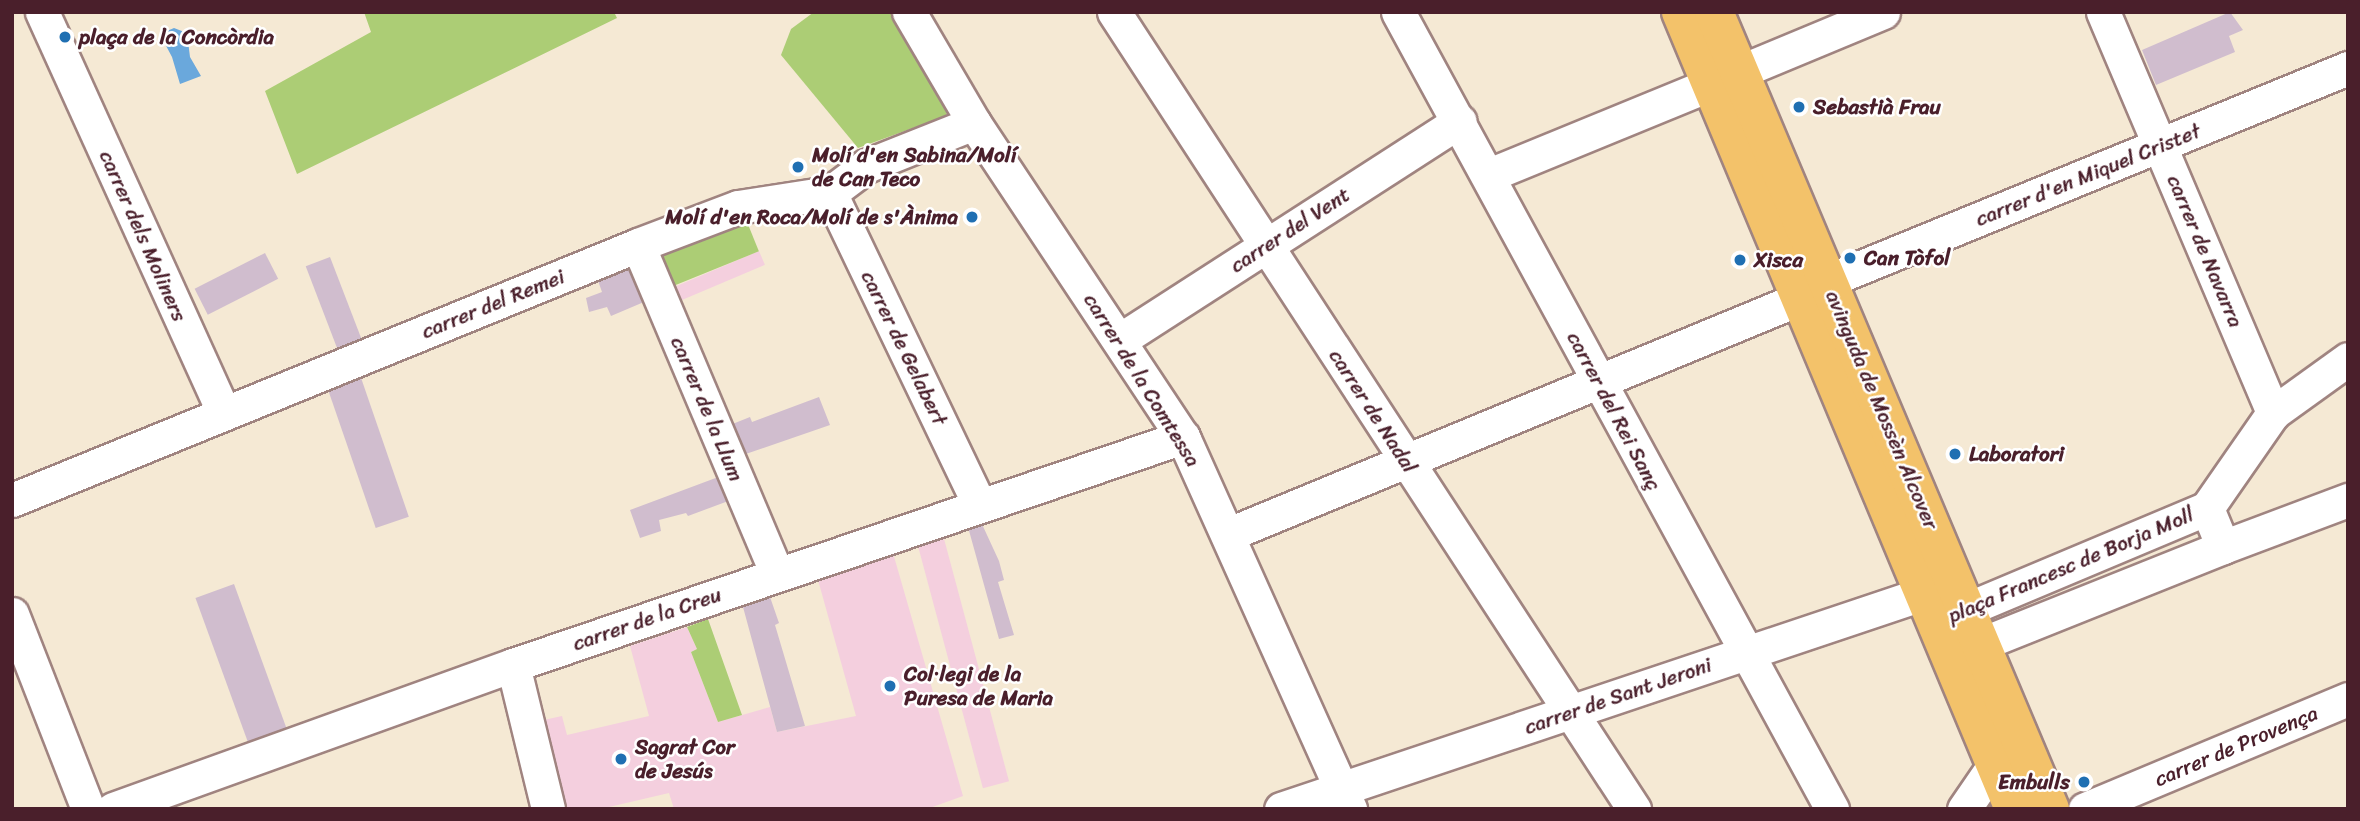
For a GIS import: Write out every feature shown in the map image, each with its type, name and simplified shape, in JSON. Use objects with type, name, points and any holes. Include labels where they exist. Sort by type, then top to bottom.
[{"type":"main road","name":"avinguda de Mossèn Alcover","points":[[1681,12],[1725,78],[1966,651],[2050,809]]},
{"type":"main road","name":"avinguda de Mossèn Alcover","points":[[1714,12],[1725,78]]},
{"type":"main road","name":"avinguda de Mossèn Alcover","points":[[1966,651],[1995,764],[2014,809]]},
{"type":"street","name":"carrer dels Moliners","points":[[42,12],[223,413]]},
{"type":"street","name":"carrer de la Comtessa","points":[[909,12],[974,123],[1183,437],[1229,534],[1346,799]]},
{"type":"street","name":"carrer de Nadal","points":[[1114,12],[1634,809]]},
{"type":"street","name":"carrer del Rei Sanç","points":[[1398,12],[1460,121],[1598,381],[1832,809]]},
{"type":"street","points":[[1489,175],[1883,12]]},
{"type":"street","name":"carrer de Navarra","points":[[2103,12],[2273,413]]},
{"type":"street","name":"carrer d'en Miquel Cristet","points":[[1229,534],[2348,68]]},
{"type":"street","name":"carrer del Vent","points":[[1120,340],[1460,121]]},
{"type":"street","name":"carrer del Remei","points":[[12,500],[638,245],[738,207],[830,193],[866,166],[974,123]]},
{"type":"street","name":"carrer de Gelabert","points":[[830,193],[979,504]]},
{"type":"street","name":"carrer de la Llum","points":[[638,245],[777,574]]},
{"type":"street","points":[[2207,508],[2273,413],[2348,359]]},
{"type":"street","name":"carrer de la Creu","points":[[113,809],[513,665],[979,504],[1183,437]]},
{"type":"street","points":[[2223,547],[2348,500]]},
{"type":"street","name":"plaça Francesc de Borja Moll","points":[[1945,602],[2207,508],[2223,547],[1966,651]]},
{"type":"street","name":"carrer de Sant Jeroni","points":[[1281,809],[1346,799],[1571,712],[1746,653],[1945,602]]},
{"type":"street","points":[[12,614],[88,809]]},
{"type":"street","points":[[513,665],[548,809]]},
{"type":"street","name":"carrer de Provença","points":[[2085,809],[2348,699]]},
{"type":"street","points":[[1964,809],[1995,764]]},
{"type":"shaded area","points":[[2230,12],[2243,30],[2229,36],[2235,52],[2156,85],[2142,50]]},
{"type":"shaded area","points":[[759,251],[765,265],[674,303],[668,290]]},
{"type":"shaded area","points":[[265,253],[278,279],[208,315],[195,289]]},
{"type":"shaded area","points":[[330,257],[363,344],[339,353],[306,266]]},
{"type":"shaded area","points":[[626,264],[638,270],[651,299],[611,316],[607,307],[589,312],[586,298],[602,292],[596,275]]},
{"type":"shaded area","points":[[359,372],[409,517],[376,528],[326,383]]},
{"type":"shaded area","points":[[819,397],[830,425],[737,457],[725,427],[750,417],[752,422]]},
{"type":"shaded area","points":[[721,476],[731,500],[688,516],[686,513],[659,520],[661,531],[640,538],[630,510]]},
{"type":"shaded area","points":[[981,522],[999,561],[1004,580],[998,582],[1014,635],[999,639],[968,527]]},
{"type":"shaded area","points":[[943,535],[1009,781],[983,788],[917,542]]},
{"type":"shaded area","name":"Col·legi de la Puresa de Maria","points":[[893,553],[963,796],[927,809],[674,809],[669,793],[609,807],[562,809],[564,801],[550,740],[543,740],[539,721],[562,716],[567,735],[649,716],[630,646],[687,627],[697,649],[691,652],[718,722],[770,707],[777,732],[856,716],[818,580]]},
{"type":"shaded area","points":[[234,584],[288,732],[250,746],[195,598]]},
{"type":"shaded area","points":[[770,597],[779,623],[775,625],[805,726],[777,732],[743,607]]},
{"type":"green space","points":[[364,12],[614,12],[617,18],[297,174],[265,91],[371,32]]},
{"type":"green space","points":[[814,12],[890,12],[950,103],[946,116],[858,148],[781,55],[791,29]]},
{"type":"green space","points":[[745,217],[759,251],[667,288],[653,254]]},
{"type":"green space","points":[[708,619],[742,715],[718,722],[691,652],[697,649],[687,627]]},
{"type":"water","points":[[174,28],[187,33],[190,57],[201,76],[180,84],[172,57],[164,42],[167,31]]},
{"type":"place","name":"plaça de la Concòrdia","points":[[65,37]]},
{"type":"place","name":"Sebastià Frau","points":[[1799,107]]},
{"type":"place","name":"Molí d'en Sabina/Molí de Can Teco","points":[[798,167]]},
{"type":"place","name":"Molí d'en Roca/Molí de s'Ànima","points":[[972,217]]},
{"type":"place","name":"Can Tòfol","points":[[1850,258]]},
{"type":"place","name":"Xisca","points":[[1740,260]]},
{"type":"place","name":"Laboratori","points":[[1955,454]]},
{"type":"place","name":"Col·legi de la Puresa de Maria","points":[[890,686]]},
{"type":"place","name":"Sagrat Cor de Jesús","points":[[621,759]]},
{"type":"place","name":"Embulls","points":[[2084,782]]}]
